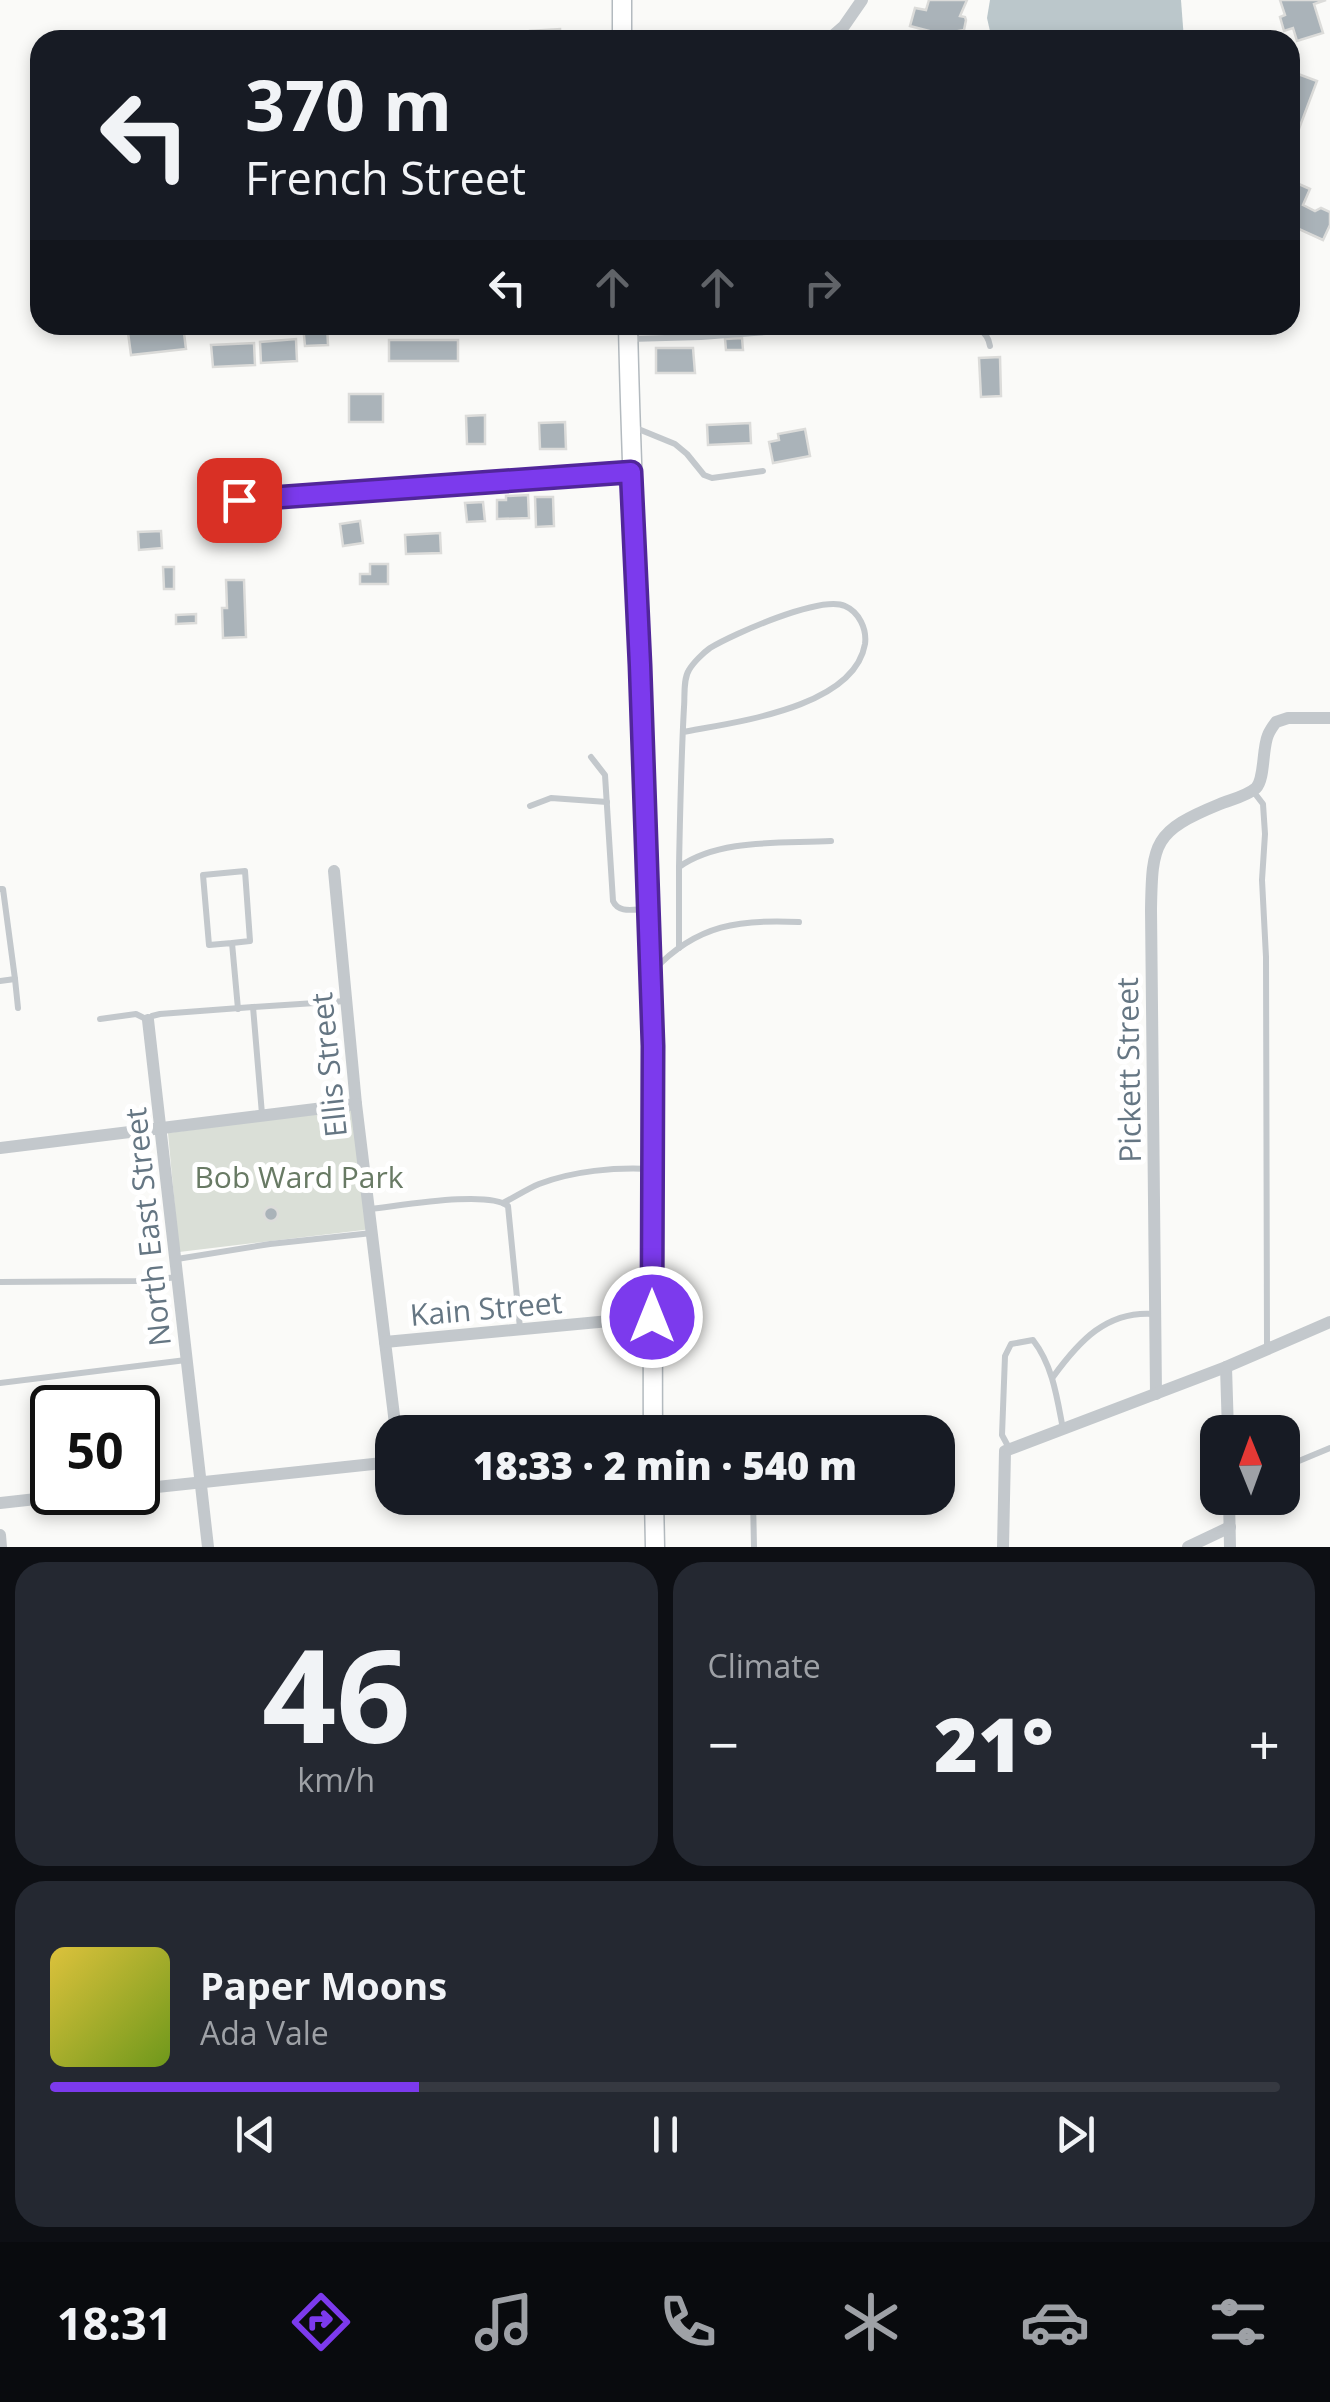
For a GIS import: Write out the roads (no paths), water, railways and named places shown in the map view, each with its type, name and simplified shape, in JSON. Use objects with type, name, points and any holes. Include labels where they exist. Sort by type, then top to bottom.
[{"type":"main road","points":[[622,0],[622,30]]},
{"type":"main road","points":[[628,335],[653,1046],[653,1415]]},
{"type":"main road","points":[[654,1515],[655,1547]]},
{"type":"street","points":[[839,30],[862,0]]},
{"type":"street","points":[[239,500],[631,472]]},
{"type":"street","points":[[1247,793],[1259,784],[1268,736],[1276,722],[1288,718],[1330,718]]},
{"type":"street","name":"Pickett Street","points":[[1156,1394],[1152,877],[1157,844],[1168,830],[1247,793]]},
{"type":"street","name":"Ellis Street","points":[[334,872],[356,1104],[394,1415]]},
{"type":"street","name":"North East Street","points":[[148,1020],[208,1547]]},
{"type":"street","points":[[0,1148],[356,1104]]},
{"type":"street","name":"Kain Street","points":[[385,1342],[652,1317]]},
{"type":"street","points":[[1003,1547],[1004,1451],[1226,1367],[1330,1322]]},
{"type":"street","points":[[1226,1367],[1227,1415]]},
{"type":"street","points":[[160,1486],[375,1464]]},
{"type":"street","points":[[0,1503],[30,1500]]},
{"type":"street","points":[[1230,1515],[1230,1547]]},
{"type":"street","points":[[1188,1547],[1230,1527]]},
{"type":"street","points":[[0,1535],[1,1547]]},
{"type":"lane","points":[[664,335],[734,335]]},
{"type":"lane","points":[[986,335],[990,346]]},
{"type":"lane","points":[[630,425],[675,444],[704,475],[712,478],[763,470]]},
{"type":"lane","points":[[679,948],[679,868],[683,732],[687,673],[707,650],[803,608],[827,602],[846,606],[860,618],[866,635],[862,656],[848,676],[831,688],[770,714],[683,732]]},
{"type":"lane","points":[[592,757],[605,775],[613,901],[620,909],[648,908]]},
{"type":"lane","points":[[1247,793],[1262,804],[1265,834],[1262,880],[1266,957],[1267,1350]]},
{"type":"lane","points":[[530,806],[551,798],[607,802]]},
{"type":"lane","points":[[679,868],[710,850],[732,846],[831,841]]},
{"type":"lane","points":[[245,871],[250,941],[232,942],[210,944],[204,875],[245,871]]},
{"type":"lane","points":[[0,889],[18,1008]]},
{"type":"lane","points":[[650,974],[679,948],[733,923],[800,922]]},
{"type":"lane","points":[[232,942],[238,1009]]},
{"type":"lane","points":[[0,981],[15,979]]},
{"type":"lane","points":[[100,1019],[136,1014],[148,1020],[160,1014],[346,1002]]},
{"type":"lane","points":[[253,1007],[262,1116]]},
{"type":"lane","points":[[504,1203],[548,1181],[624,1168],[652,1169]]},
{"type":"lane","points":[[369,1210],[478,1198],[500,1200],[508,1206],[520,1330]]},
{"type":"lane","points":[[176,1260],[372,1232]]},
{"type":"lane","points":[[0,1282],[179,1277]]},
{"type":"lane","points":[[1052,1378],[1097,1328],[1118,1317],[1155,1314]]},
{"type":"lane","points":[[1010,1449],[1002,1435],[1005,1356],[1011,1344],[1033,1340],[1043,1352],[1062,1429]]},
{"type":"lane","points":[[0,1383],[186,1360]]},
{"type":"lane","points":[[1300,1460],[1330,1448]]},
{"type":"lane","points":[[753,1515],[754,1547]]},
{"type":"park label","name":"Bob Ward Park","points":[[299,1176]]}]
